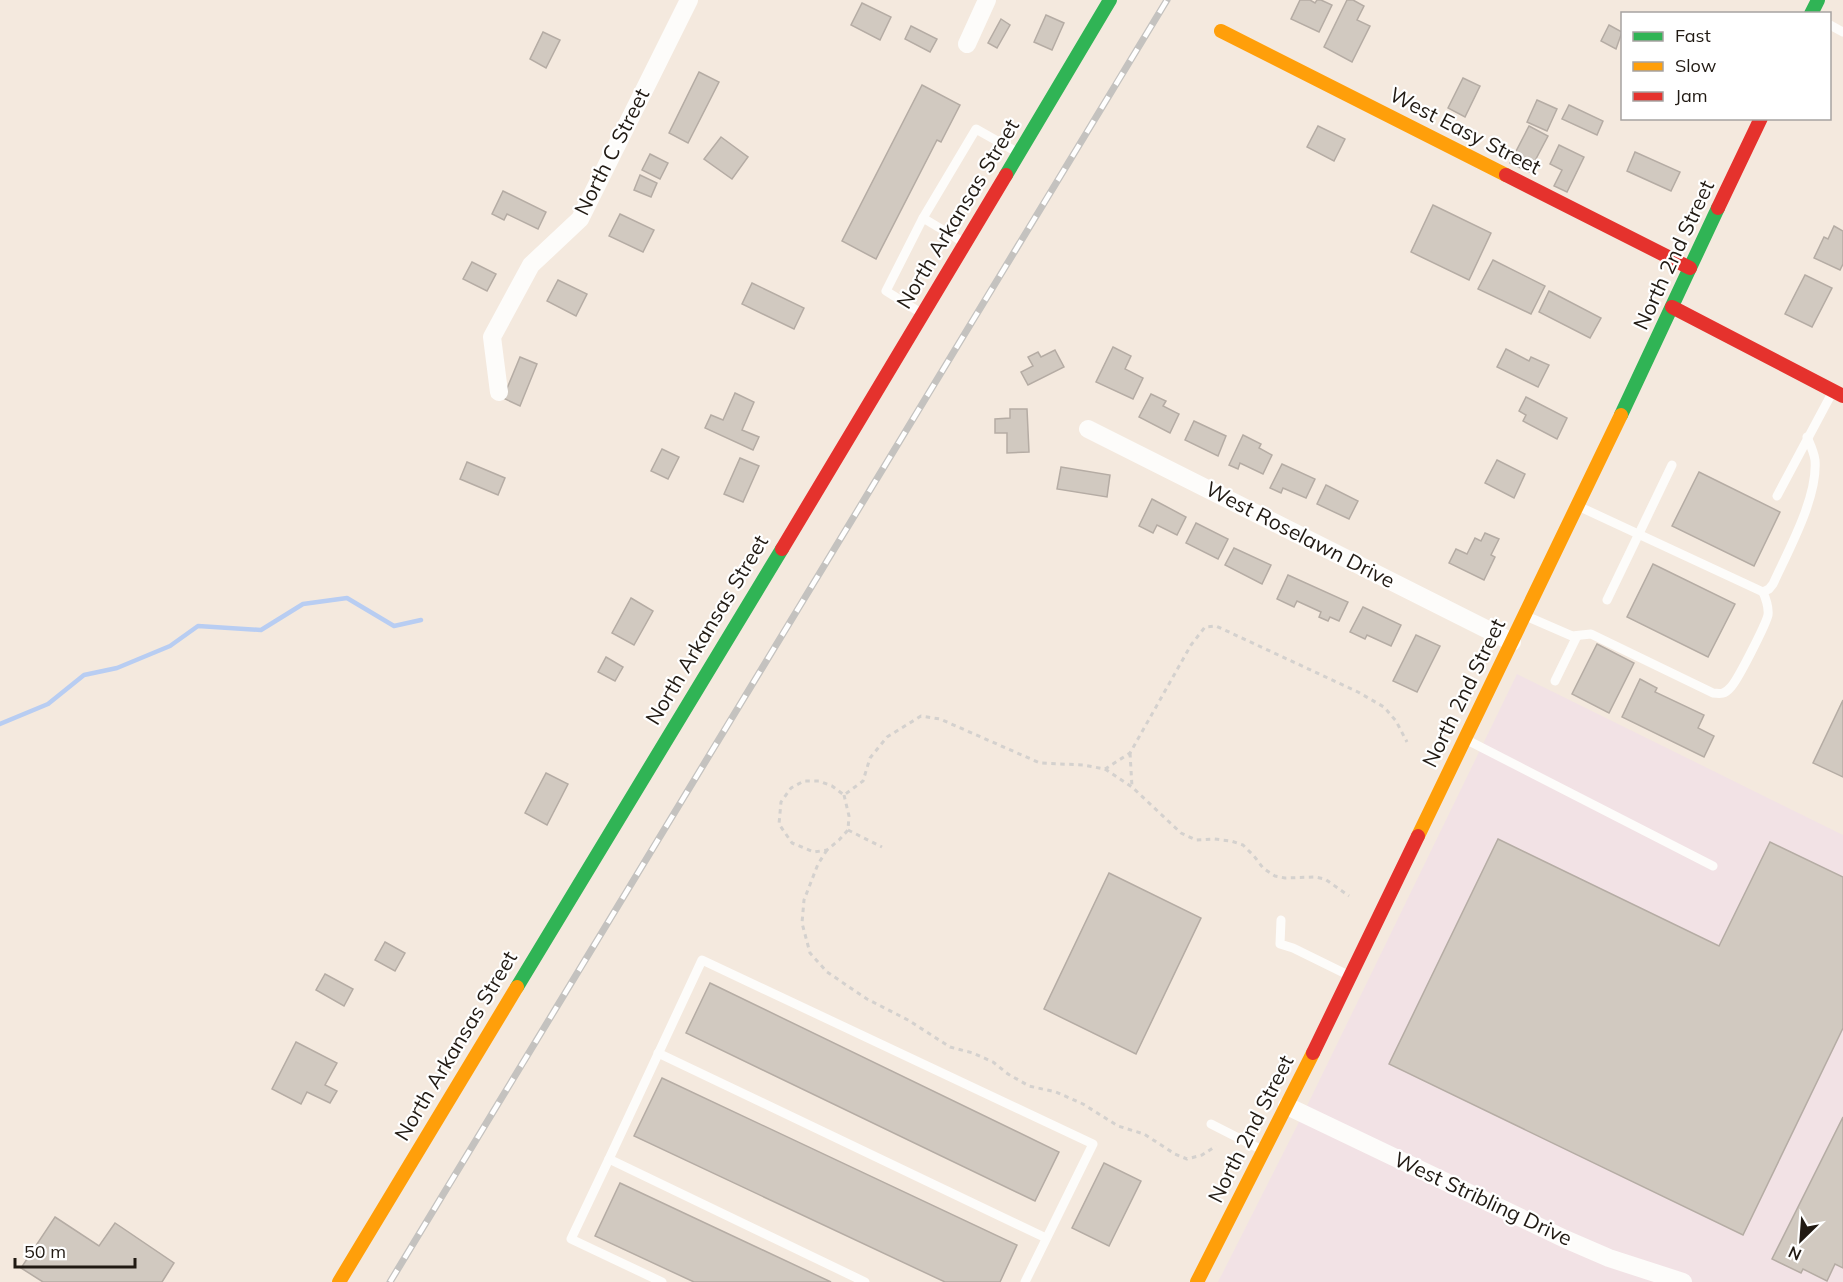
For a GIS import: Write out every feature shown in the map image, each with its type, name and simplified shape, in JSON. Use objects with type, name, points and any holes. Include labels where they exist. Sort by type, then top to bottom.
[{"type":"street","name":"North C Street","points":[[500,392],[492,337],[531,265],[580,219],[688,0]]},
{"type":"street","points":[[967,44],[987,0]]},
{"type":"street","name":"North Arkansas Street","points":[[339,1282],[923,315],[1110,0]]},
{"type":"street","name":"West Easy Street","points":[[1221,32],[1690,268]]},
{"type":"street","name":"North 2nd Street","points":[[1197,1282],[1287,1106],[1525,616],[1760,120]]},
{"type":"street","points":[[1672,307],[1838,394]]},
{"type":"street","name":"West Roselawn Drive","points":[[1088,429],[1512,642]]},
{"type":"street","name":"West Stribling Drive","points":[[1287,1106],[1565,1239],[1609,1258],[1683,1282]]},
{"type":"lane","points":[[923,315],[886,291],[923,218],[976,129],[1019,153]]},
{"type":"lane","points":[[923,218],[965,243]]},
{"type":"lane","points":[[1777,496],[1807,437],[1838,394]]},
{"type":"lane","points":[[1763,592],[1773,584],[1800,525],[1815,481],[1815,458],[1807,437]]},
{"type":"lane","points":[[1607,600],[1672,465]]},
{"type":"lane","points":[[1525,616],[1567,635],[1591,634],[1713,693],[1722,694],[1732,687],[1738,677],[1768,616],[1763,592],[1578,506]]},
{"type":"lane","points":[[1555,681],[1577,636]]},
{"type":"lane","points":[[1465,738],[1713,866]]},
{"type":"lane","points":[[1281,920],[1280,944],[1350,976]]},
{"type":"lane","points":[[662,1282],[571,1239],[702,960],[1093,1144],[1025,1282]]},
{"type":"lane","points":[[658,1053],[1046,1238]]},
{"type":"lane","points":[[1211,1124],[1264,1150]]},
{"type":"lane","points":[[609,1159],[865,1282]]},
{"type":"path","points":[[1105,769],[1130,753],[1191,645],[1205,627],[1216,626],[1358,692],[1384,707],[1396,721],[1407,742]]},
{"type":"path","points":[[844,795],[863,781],[870,758],[887,737],[921,716],[940,719],[1040,763],[1083,765],[1105,769],[1132,787],[1181,833],[1196,840],[1215,839],[1243,845],[1263,868],[1275,876],[1326,879],[1349,896]]},
{"type":"path","points":[[1130,753],[1132,787]]},
{"type":"path","points":[[827,850],[814,852],[792,843],[779,824],[781,802],[791,788],[804,781],[819,781],[832,786],[844,795],[849,816],[848,830],[827,850],[818,864],[804,900],[802,923],[810,953],[828,972],[867,999],[908,1020],[950,1047],[973,1053],[993,1062],[1029,1086],[1056,1092],[1083,1104],[1118,1126],[1144,1134],[1175,1154],[1187,1159],[1202,1155],[1216,1146]]},
{"type":"path","points":[[848,830],[882,847]]},
{"type":"shaded area","points":[[1517,674],[1843,835],[1843,1282],[1218,1282],[1303,1114]]},
{"type":"building","points":[[1300,0],[1310,0],[1315,3],[1321,0],[1332,5],[1319,32],[1291,19]]},
{"type":"building","points":[[1347,0],[1353,0],[1364,6],[1357,20],[1370,26],[1352,62],[1324,47]]},
{"type":"building","points":[[862,3],[891,17],[880,40],[851,25]]},
{"type":"building","points":[[1046,15],[1064,23],[1052,50],[1034,42]]},
{"type":"building","points":[[1001,19],[1010,25],[997,48],[988,43]]},
{"type":"building","points":[[1609,25],[1621,31],[1616,49],[1601,41]]},
{"type":"building","points":[[911,26],[937,39],[930,52],[905,39]]},
{"type":"building","points":[[543,32],[560,40],[546,68],[530,59]]},
{"type":"building","points":[[699,72],[719,82],[688,143],[669,133]]},
{"type":"building","points":[[1463,78],[1480,86],[1465,117],[1448,108]]},
{"type":"building","points":[[922,85],[960,105],[941,142],[937,140],[876,259],[842,241]]},
{"type":"building","points":[[1537,100],[1557,109],[1547,131],[1527,122]]},
{"type":"building","points":[[1569,105],[1603,121],[1597,135],[1562,119]]},
{"type":"building","points":[[1318,126],[1345,139],[1334,161],[1307,147]]},
{"type":"building","points":[[1529,126],[1548,136],[1529,172],[1510,163]]},
{"type":"building","points":[[721,137],[748,157],[732,179],[704,159]]},
{"type":"building","points":[[1559,145],[1584,157],[1567,192],[1554,186],[1562,170],[1550,164]]},
{"type":"building","points":[[1635,152],[1680,172],[1671,191],[1627,171]]},
{"type":"building","points":[[650,154],[668,163],[660,179],[642,170]]},
{"type":"building","points":[[640,175],[657,183],[651,197],[634,190]]},
{"type":"building","points":[[503,191],[546,212],[538,229],[507,214],[504,220],[492,214]]},
{"type":"building","points":[[1433,205],[1491,233],[1469,280],[1411,252]]},
{"type":"building","points":[[620,214],[654,230],[643,252],[609,236]]},
{"type":"building","points":[[1834,226],[1843,231],[1843,264],[1840,270],[1814,258],[1824,237],[1828,239]]},
{"type":"building","points":[[1493,260],[1545,286],[1531,314],[1478,289]]},
{"type":"building","points":[[472,262],[496,274],[487,291],[463,279]]},
{"type":"building","points":[[1805,275],[1832,288],[1812,327],[1785,314]]},
{"type":"building","points":[[558,280],[587,294],[576,316],[547,301]]},
{"type":"building","points":[[752,283],[804,308],[794,329],[742,304]]},
{"type":"building","points":[[1549,291],[1601,318],[1590,338],[1539,312]]},
{"type":"building","points":[[1113,347],[1131,356],[1125,369],[1143,378],[1133,399],[1096,382]]},
{"type":"building","points":[[1506,349],[1529,361],[1531,357],[1549,365],[1538,387],[1497,367]]},
{"type":"building","points":[[1055,350],[1064,367],[1028,385],[1021,372],[1033,366],[1028,357],[1038,352],[1041,357]]},
{"type":"building","points":[[520,357],[537,364],[520,406],[503,398]]},
{"type":"building","points":[[735,393],[754,402],[742,430],[759,437],[753,450],[705,428],[711,415],[723,420]]},
{"type":"building","points":[[1151,394],[1166,401],[1163,406],[1179,414],[1170,433],[1139,417]]},
{"type":"building","points":[[1526,397],[1567,418],[1557,439],[1523,421],[1526,415],[1519,411]]},
{"type":"building","points":[[1010,409],[1027,409],[1029,452],[1007,453],[1007,433],[995,433],[995,419],[1010,418]]},
{"type":"building","points":[[1194,421],[1226,436],[1218,456],[1185,440]]},
{"type":"building","points":[[1243,435],[1261,444],[1259,448],[1272,455],[1263,474],[1240,463],[1238,469],[1229,465]]},
{"type":"building","points":[[662,449],[679,457],[668,479],[651,471]]},
{"type":"building","points":[[740,458],[759,466],[743,502],[724,494]]},
{"type":"building","points":[[1497,460],[1525,474],[1514,498],[1485,483]]},
{"type":"building","points":[[467,462],[505,478],[498,495],[460,479]]},
{"type":"building","points":[[1282,464],[1315,479],[1306,498],[1283,488],[1281,493],[1270,488]]},
{"type":"building","points":[[1061,467],[1110,475],[1107,497],[1057,489]]},
{"type":"building","points":[[1699,472],[1780,512],[1754,566],[1672,526]]},
{"type":"building","points":[[1326,485],[1358,501],[1349,519],[1317,504]]},
{"type":"building","points":[[1152,499],[1186,517],[1177,535],[1157,525],[1153,533],[1139,526]]},
{"type":"building","points":[[1196,523],[1228,539],[1218,559],[1186,543]]},
{"type":"building","points":[[1485,533],[1499,539],[1491,555],[1495,557],[1484,580],[1449,563],[1456,549],[1467,554],[1475,538],[1481,541]]},
{"type":"building","points":[[1234,548],[1271,565],[1262,584],[1225,565]]},
{"type":"building","points":[[1653,564],[1735,604],[1708,657],[1627,617]]},
{"type":"building","points":[[1288,575],[1348,602],[1339,621],[1330,617],[1328,621],[1319,617],[1321,612],[1297,601],[1294,607],[1277,599]]},
{"type":"building","points":[[631,598],[653,611],[634,645],[612,633]]},
{"type":"building","points":[[1363,607],[1401,625],[1391,646],[1367,635],[1365,639],[1350,632]]},
{"type":"building","points":[[1416,635],[1440,646],[1417,692],[1393,681]]},
{"type":"building","points":[[1597,644],[1634,663],[1609,713],[1572,694]]},
{"type":"building","points":[[606,657],[623,667],[615,681],[598,672]]},
{"type":"building","points":[[1640,679],[1657,688],[1655,692],[1704,715],[1698,728],[1714,736],[1704,757],[1622,717]]},
{"type":"building","points":[[1843,700],[1843,777],[1813,763]]},
{"type":"building","points":[[546,773],[568,784],[547,825],[525,813]]},
{"type":"building","points":[[1498,839],[1719,946],[1770,842],[1843,877],[1843,1028],[1743,1235],[1389,1064]]},
{"type":"building","points":[[1109,873],[1201,918],[1136,1054],[1044,1009]]},
{"type":"building","points":[[385,942],[405,953],[395,971],[375,960]]},
{"type":"building","points":[[325,974],[353,989],[344,1006],[316,990]]},
{"type":"building","points":[[710,983],[1059,1152],[1035,1201],[686,1033]]},
{"type":"building","points":[[296,1042],[337,1063],[325,1085],[337,1091],[330,1103],[307,1092],[301,1104],[272,1089]]},
{"type":"building","points":[[662,1078],[1017,1245],[1000,1282],[945,1282],[634,1136]]},
{"type":"building","points":[[1843,1117],[1843,1268],[1835,1264],[1827,1281],[1803,1269],[1801,1273],[1772,1259]]},
{"type":"building","points":[[1104,1163],[1141,1181],[1109,1246],[1072,1228]]},
{"type":"building","points":[[620,1183],[831,1282],[694,1282],[595,1236]]},
{"type":"building","points":[[55,1217],[99,1246],[115,1223],[174,1263],[162,1282],[43,1282],[21,1268]]},
{"type":"waterway","points":[[0,724],[48,704],[84,675],[117,668],[170,646],[198,626],[261,630],[303,604],[347,598],[394,626],[421,620]]},
{"type":"railway","points":[[390,1282],[1167,0]]},
{"type":"traffic: fast","points":[[1006,175],[1110,0]]},
{"type":"traffic: fast","points":[[1812,12],[1818,0]]},
{"type":"traffic: fast","points":[[1621,415],[1718,208]]},
{"type":"traffic: fast","points":[[517,987],[782,549]]},
{"type":"traffic: slow","points":[[1221,31],[1506,175]]},
{"type":"traffic: slow","points":[[1418,836],[1621,415]]},
{"type":"traffic: slow","points":[[339,1282],[517,987]]},
{"type":"traffic: slow","points":[[1197,1282],[1313,1053]]},
{"type":"traffic: jam","points":[[1718,208],[1760,120]]},
{"type":"traffic: jam","points":[[782,549],[1006,175]]},
{"type":"traffic: jam","points":[[1506,175],[1690,268]]},
{"type":"traffic: jam","points":[[1672,307],[1843,396]]},
{"type":"traffic: jam","points":[[1313,1053],[1418,836]]}]
